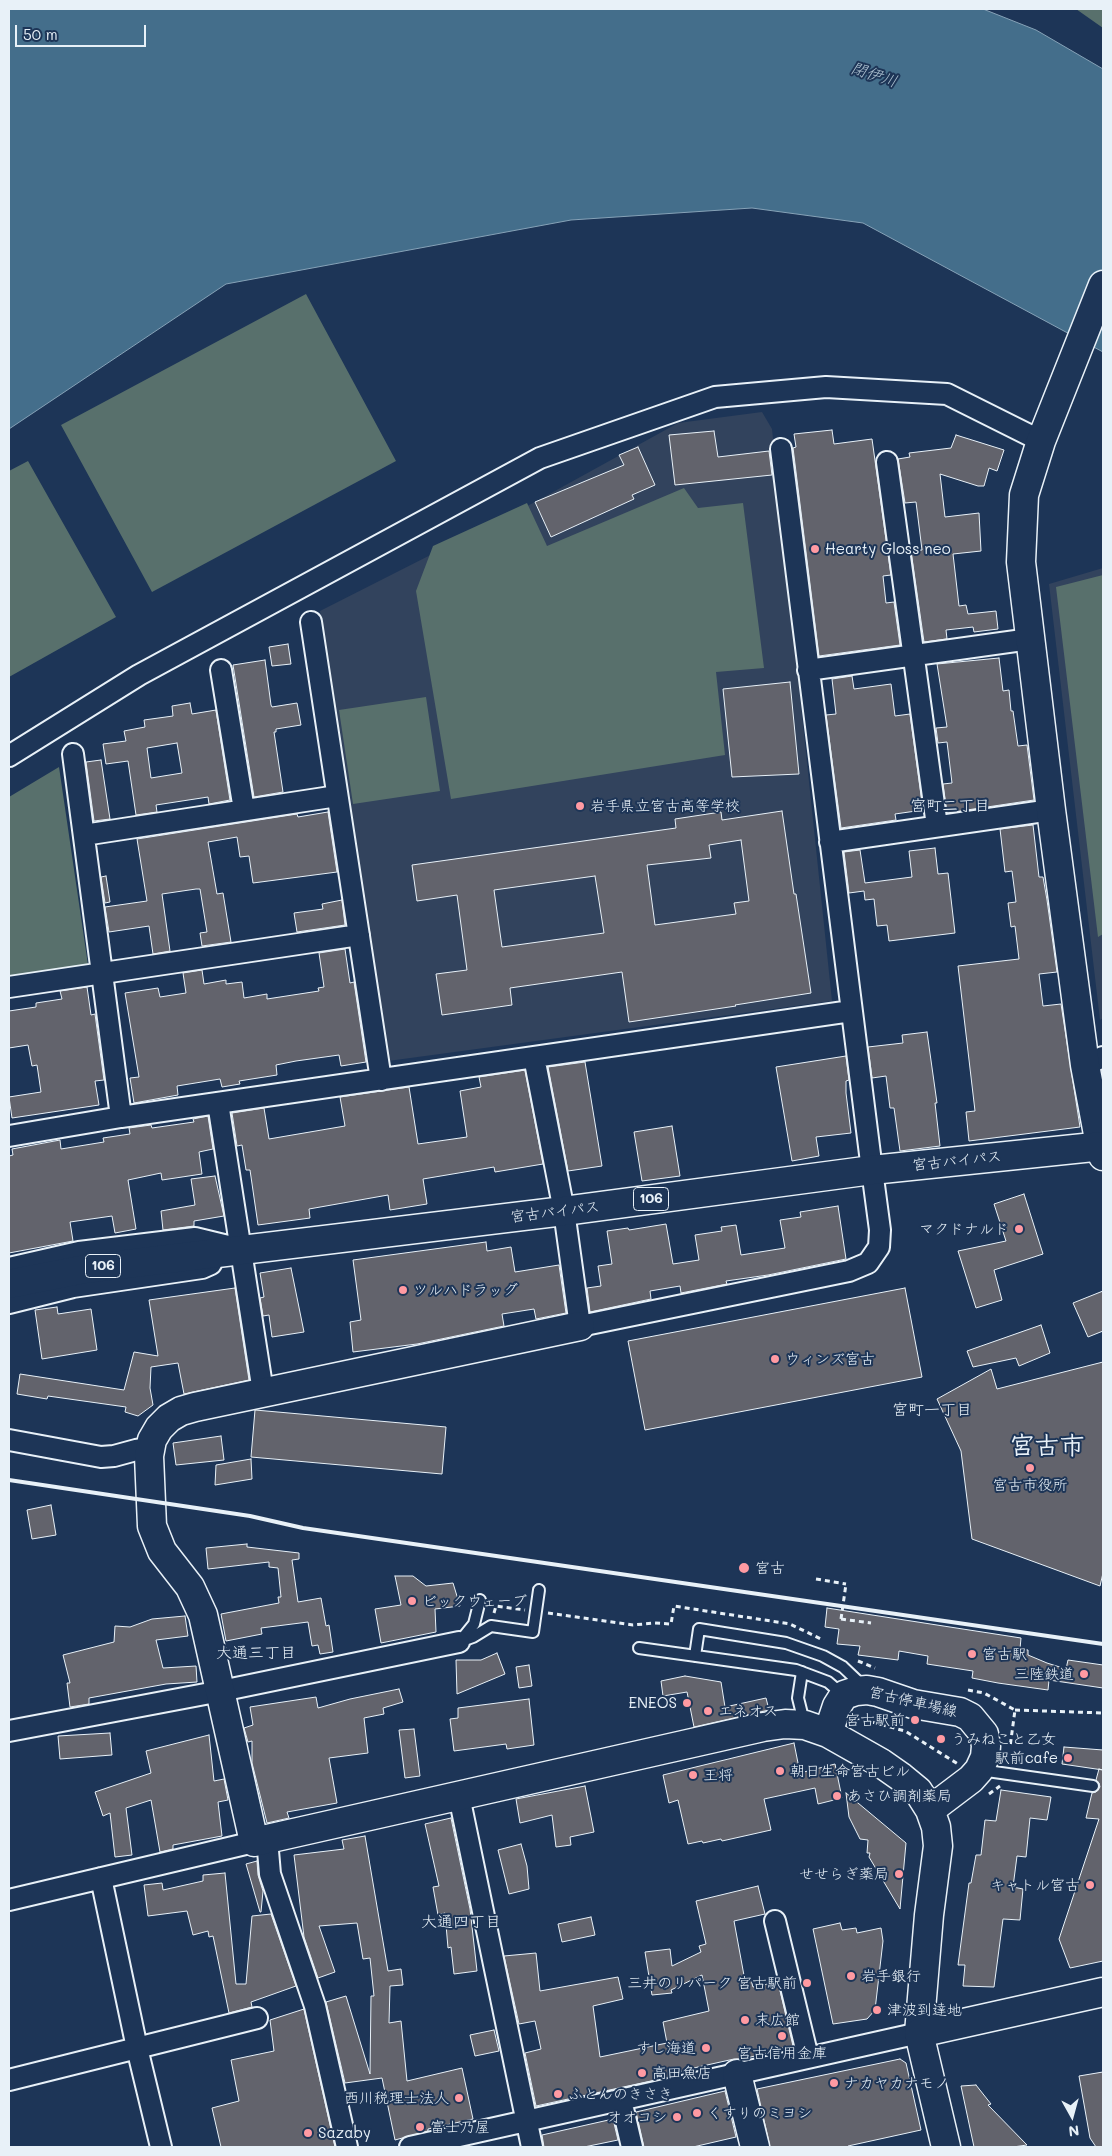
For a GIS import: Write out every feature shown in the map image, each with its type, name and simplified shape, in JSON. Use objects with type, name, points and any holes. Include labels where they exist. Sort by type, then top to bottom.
[{"type":"main road","points":[[1102,1149],[1094,1061],[1051,810],[1021,562],[1024,495],[1041,441],[1103,285]]},
{"type":"main road","name":"宮古バイパス","points":[[9,1284],[85,1268],[564,1211],[872,1170],[1102,1149]]},
{"type":"main road","points":[[580,1326],[181,1411],[169,1418],[158,1428],[150,1448],[148,1472],[152,1526],[162,1551],[190,1587],[197,1600],[260,1840],[763,1727],[784,1724],[826,1734],[901,1776],[918,1791],[930,1810],[936,1827],[938,1846],[929,1915],[919,2033],[946,2147]]},
{"type":"main road","points":[[826,1734],[837,1706],[856,1693]]},
{"type":"main road","name":"宮古停車場線","points":[[856,1693],[960,1712],[970,1717],[984,1734],[986,1746],[985,1757],[975,1774]]},
{"type":"main road","points":[[930,1810],[975,1774]]},
{"type":"main road","points":[[919,2033],[1103,1992]]},
{"type":"main road","points":[[737,2074],[755,2147]]},
{"type":"street","points":[[9,756],[139,675],[540,458],[715,397],[826,387],[947,394],[1041,441]]},
{"type":"street","points":[[534,1057],[564,1211],[580,1326],[849,1271],[868,1263],[879,1247],[880,1230],[780,449]]},
{"type":"street","points":[[887,462],[937,826]]},
{"type":"street","points":[[311,622],[381,1080]]},
{"type":"street","points":[[808,670],[1030,639]]},
{"type":"street","points":[[221,670],[244,810]]},
{"type":"street","points":[[73,754],[121,1117]]},
{"type":"street","points":[[84,835],[338,796]]},
{"type":"street","points":[[830,842],[1051,810]]},
{"type":"street","points":[[9,987],[359,935]]},
{"type":"street","points":[[9,1136],[121,1117],[851,1011]]},
{"type":"street","points":[[218,1103],[263,1392]]},
{"type":"street","points":[[9,1268],[79,1252],[195,1238],[242,1249]]},
{"type":"street","points":[[9,1303],[73,1287],[202,1268],[242,1249]]},
{"type":"street","points":[[9,1440],[101,1457],[150,1448]]},
{"type":"street","points":[[9,1731],[221,1691],[459,1642]]},
{"type":"street","points":[[459,1796],[532,2147]]},
{"type":"street","points":[[9,1900],[260,1840],[315,2006],[347,2147]]},
{"type":"street","points":[[101,1878],[137,2048],[161,2147]]},
{"type":"street","points":[[775,1921],[808,2057]]},
{"type":"street","points":[[9,2080],[257,2018]]},
{"type":"street","points":[[410,2147],[919,2033]]},
{"type":"street","points":[[621,2100],[632,2147]]},
{"type":"lane","points":[[459,1642],[473,1637],[491,1626],[532,1632],[539,1590]]},
{"type":"lane","points":[[459,1642],[474,1624],[480,1600]]},
{"type":"lane","points":[[695,1656],[699,1629],[786,1643],[823,1656],[843,1667],[856,1693]]},
{"type":"lane","points":[[640,1648],[802,1672],[856,1693]]},
{"type":"lane","points":[[802,1672],[798,1698],[826,1734]]},
{"type":"lane","points":[[975,1774],[1093,1786]]},
{"type":"path","points":[[816,1579],[846,1584],[841,1619],[870,1623]]},
{"type":"path","points":[[1015,1710],[1103,1713]]},
{"type":"path","points":[[826,1734],[856,1718],[905,1731],[975,1774]]},
{"type":"shaded area","name":"岩手県立宮古高等学校","points":[[762,412],[772,429],[832,1001],[388,1061],[320,611],[535,502],[678,423]]},
{"type":"shaded area","points":[[1103,568],[1103,1018],[1100,1020],[1049,584]]},
{"type":"green space","points":[[1076,9],[1103,9],[1103,28]]},
{"type":"green space","points":[[306,294],[396,461],[152,592],[61,425]]},
{"type":"green space","points":[[28,461],[116,617],[9,677],[9,471]]},
{"type":"green space","points":[[684,488],[698,508],[743,503],[764,668],[716,672],[725,755],[451,799],[416,591],[433,546],[527,503],[547,546]]},
{"type":"green space","points":[[1103,575],[1103,934],[1098,937],[1056,587]]},
{"type":"green space","points":[[426,697],[440,791],[353,804],[339,710]]},
{"type":"green space","points":[[59,767],[88,965],[9,976],[9,797]]},
{"type":"water","name":"閉伊川","points":[[9,9],[983,9],[1036,30],[1103,69],[1103,352],[863,223],[752,208],[571,220],[226,284],[9,429]]},
{"type":"building","points":[[832,430],[834,444],[872,439],[891,575],[883,576],[886,603],[894,602],[900,645],[819,656],[793,448],[796,447],[794,434]]},
{"type":"building","points":[[714,431],[718,457],[769,451],[772,475],[675,485],[669,435]]},
{"type":"building","points":[[956,435],[1004,450],[997,471],[989,468],[984,486],[978,486],[940,474],[945,517],[979,513],[981,551],[953,554],[959,606],[966,605],[968,614],[996,611],[998,629],[974,632],[973,627],[946,630],[947,639],[924,642],[911,551],[922,550],[916,502],[905,503],[898,459],[910,457],[909,453],[951,448]]},
{"type":"building","points":[[638,447],[655,485],[632,495],[634,499],[551,537],[535,502],[624,465],[619,455]]},
{"type":"building","points":[[288,644],[291,664],[272,666],[269,647]]},
{"type":"building","points":[[999,658],[1003,691],[1009,690],[1018,746],[1027,745],[1034,800],[947,813],[943,784],[952,783],[947,742],[938,743],[936,728],[947,727],[937,664]]},
{"type":"building","points":[[265,660],[272,707],[297,703],[301,725],[276,729],[276,732],[274,732],[283,792],[254,797],[233,665]]},
{"type":"building","points":[[852,676],[854,689],[891,684],[895,716],[910,714],[923,810],[895,814],[896,820],[841,828],[826,715],[836,714],[832,679]]},
{"type":"building","points":[[790,682],[799,774],[732,777],[723,689]]},
{"type":"building","points":[[190,703],[192,714],[216,710],[230,800],[209,804],[208,797],[156,805],[157,812],[136,815],[128,761],[106,764],[103,744],[126,741],[124,731],[145,727],[144,720],[173,716],[172,706]],"holes":[[[177,743],[182,773],[151,778],[147,748]]]},
{"type":"building","points":[[101,760],[110,819],[94,821],[86,762]]},
{"type":"building","points":[[782,811],[811,993],[629,1022],[622,972],[510,988],[512,1005],[442,1015],[436,974],[467,970],[457,895],[417,901],[412,865],[676,828],[675,819],[721,812],[722,820]],"holes":[[[741,840],[749,901],[734,903],[736,914],[655,925],[647,865],[711,858],[709,845]],[[595,876],[604,933],[502,947],[494,890]]]},
{"type":"building","points":[[328,812],[337,872],[253,883],[249,856],[240,857],[237,837],[208,842],[217,894],[223,893],[231,942],[202,946],[200,933],[207,932],[200,889],[162,894],[170,951],[153,954],[149,926],[109,932],[105,907],[147,901],[137,839],[297,814],[298,817]]},
{"type":"building","points":[[1033,825],[1039,877],[1043,877],[1057,972],[1039,974],[1043,1006],[1061,1004],[1080,1127],[969,1141],[966,1112],[975,1111],[958,966],[1019,959],[1015,926],[1011,927],[1008,903],[1016,902],[1012,871],[1005,872],[1000,829]]},
{"type":"building","points":[[935,848],[938,874],[948,873],[955,933],[889,941],[887,925],[877,926],[874,899],[865,900],[864,891],[849,893],[844,852],[860,850],[865,883],[912,877],[909,851]]},
{"type":"building","points":[[106,876],[110,902],[105,903],[101,877]]},
{"type":"building","points":[[342,900],[345,925],[297,932],[294,913],[323,909],[322,904]]},
{"type":"building","points":[[345,949],[350,983],[354,982],[366,1062],[341,1066],[339,1055],[296,1061],[276,1065],[277,1075],[239,1081],[240,1084],[222,1087],[220,1079],[177,1086],[178,1095],[134,1103],[130,1078],[139,1077],[125,993],[158,988],[160,997],[186,993],[183,973],[202,970],[204,984],[226,980],[226,984],[242,982],[244,998],[267,994],[267,999],[319,991],[318,988],[324,987],[319,953]]},
{"type":"building","points":[[87,987],[91,1015],[95,1014],[104,1080],[95,1081],[99,1105],[12,1118],[9,1097],[41,1092],[37,1065],[32,1066],[28,1045],[9,1048],[9,1011],[36,1007],[36,1003],[62,999],[60,991]]},
{"type":"building","points":[[927,1032],[937,1103],[935,1103],[940,1146],[900,1151],[894,1108],[890,1108],[886,1076],[872,1078],[868,1047],[903,1043],[902,1035]]},
{"type":"building","points":[[846,1056],[849,1080],[846,1081],[846,1093],[851,1133],[816,1137],[819,1156],[792,1161],[776,1067]]},
{"type":"building","points":[[585,1062],[602,1166],[568,1171],[548,1067]]},
{"type":"building","points":[[525,1070],[543,1164],[495,1172],[494,1167],[423,1179],[427,1204],[390,1210],[388,1195],[309,1209],[310,1218],[258,1225],[250,1170],[246,1170],[242,1145],[237,1146],[232,1113],[264,1108],[269,1139],[345,1126],[340,1097],[409,1087],[418,1144],[467,1137],[460,1091],[481,1087],[479,1077]]},
{"type":"building","points":[[208,1116],[213,1149],[199,1152],[202,1174],[162,1180],[161,1173],[128,1180],[136,1229],[115,1233],[112,1216],[70,1222],[73,1241],[9,1253],[9,1156],[13,1155],[12,1149],[60,1140],[61,1149],[104,1142],[103,1138],[130,1134],[129,1128],[151,1125],[152,1128],[194,1122],[193,1119]]},
{"type":"building","points":[[672,1126],[680,1176],[642,1181],[634,1132]]},
{"type":"building","points":[[215,1176],[224,1216],[194,1221],[194,1226],[163,1230],[161,1211],[195,1205],[191,1179]]},
{"type":"building","points":[[1024,1194],[1043,1254],[994,1270],[1002,1300],[976,1308],[958,1251],[1006,1241],[994,1204]]},
{"type":"building","points":[[838,1206],[846,1259],[768,1275],[726,1281],[727,1284],[681,1293],[680,1286],[650,1291],[651,1299],[590,1312],[587,1288],[601,1286],[598,1266],[612,1264],[607,1231],[628,1228],[629,1230],[666,1224],[673,1264],[699,1260],[695,1235],[722,1231],[721,1227],[736,1225],[741,1255],[785,1248],[780,1220],[801,1217],[800,1212]]},
{"type":"building","points":[[486,1242],[487,1251],[511,1247],[515,1272],[559,1265],[566,1313],[536,1319],[534,1309],[502,1314],[504,1326],[417,1344],[353,1352],[350,1322],[361,1320],[353,1260]]},
{"type":"building","points":[[291,1268],[304,1332],[272,1337],[269,1315],[263,1316],[260,1298],[264,1297],[260,1273]]},
{"type":"building","points":[[235,1288],[249,1380],[184,1394],[178,1363],[151,1367],[150,1388],[153,1405],[138,1416],[125,1412],[126,1407],[48,1396],[47,1399],[17,1394],[20,1374],[124,1390],[134,1352],[158,1356],[149,1300]]},
{"type":"building","name":"ウィンズ宮古","points":[[905,1288],[922,1377],[645,1430],[628,1341]]},
{"type":"building","points":[[1103,1291],[1103,1331],[1088,1337],[1073,1303]]},
{"type":"building","points":[[57,1307],[58,1314],[91,1309],[97,1350],[42,1359],[35,1310]]},
{"type":"building","points":[[1041,1325],[1050,1353],[1019,1366],[1016,1358],[973,1367],[967,1351]]},
{"type":"building","points":[[1103,1362],[1103,1573],[1100,1586],[972,1539],[961,1451],[937,1399],[991,1369],[997,1389]]},
{"type":"building","points":[[255,1410],[446,1427],[442,1474],[251,1457]]},
{"type":"building","points":[[221,1436],[224,1460],[176,1465],[173,1443]]},
{"type":"building","points":[[251,1459],[252,1479],[215,1485],[216,1465]]},
{"type":"building","points":[[51,1505],[56,1535],[32,1539],[27,1510]]},
{"type":"building","points":[[247,1544],[247,1547],[299,1553],[299,1559],[292,1560],[298,1602],[321,1598],[326,1626],[329,1625],[333,1652],[320,1654],[318,1645],[312,1646],[308,1622],[261,1628],[262,1634],[226,1641],[221,1614],[279,1603],[278,1597],[281,1597],[278,1568],[269,1567],[269,1562],[208,1569],[206,1548]]},
{"type":"building","points":[[395,1576],[413,1576],[426,1586],[453,1583],[460,1606],[435,1609],[436,1632],[381,1643],[375,1609],[401,1605]]},
{"type":"building","points":[[827,1608],[1021,1638],[1020,1649],[1028,1650],[1028,1655],[1047,1663],[1066,1669],[1068,1660],[1103,1665],[1103,1688],[1049,1680],[1048,1690],[998,1683],[972,1678],[973,1671],[927,1664],[928,1656],[899,1651],[898,1660],[858,1655],[860,1646],[837,1644],[839,1629],[825,1627]]},
{"type":"building","points":[[185,1616],[188,1636],[156,1640],[163,1668],[196,1666],[197,1682],[166,1684],[89,1698],[89,1704],[70,1707],[67,1683],[70,1683],[63,1655],[114,1642],[115,1626],[130,1627],[152,1619]]},
{"type":"building","points":[[497,1653],[505,1674],[457,1694],[456,1660],[481,1660]]},
{"type":"building","points":[[529,1665],[532,1686],[519,1688],[516,1667]]},
{"type":"building","name":"エネオス","points":[[685,1676],[721,1682],[725,1707],[766,1698],[769,1710],[694,1727],[687,1692],[663,1696],[661,1681]]},
{"type":"building","points":[[399,1689],[403,1702],[383,1708],[384,1714],[364,1718],[368,1753],[329,1758],[337,1803],[287,1812],[289,1818],[267,1823],[252,1763],[252,1741],[248,1742],[244,1728],[253,1725],[250,1707],[316,1697],[318,1708]]},
{"type":"building","points":[[529,1699],[534,1745],[507,1749],[506,1744],[454,1751],[450,1719],[458,1718],[458,1708]]},
{"type":"building","points":[[414,1729],[420,1776],[405,1778],[399,1730]]},
{"type":"building","points":[[110,1733],[112,1755],[60,1759],[58,1736]]},
{"type":"building","points":[[209,1735],[214,1781],[224,1779],[228,1800],[218,1802],[222,1836],[173,1845],[173,1849],[160,1852],[151,1800],[126,1808],[132,1855],[115,1857],[110,1813],[103,1816],[95,1792],[151,1773],[146,1751]]},
{"type":"building","points":[[794,1743],[800,1773],[835,1764],[842,1798],[818,1804],[815,1788],[764,1799],[771,1830],[722,1841],[721,1839],[688,1844],[678,1800],[669,1803],[663,1775]]},
{"type":"building","points":[[1064,1747],[1103,1750],[1103,1770],[1062,1764]]},
{"type":"building","name":"キャトル宮古","points":[[1099,1769],[1103,1770],[1103,1961],[1070,1968],[1059,1939],[1099,1819],[1086,1818],[1092,1793],[1096,1792],[1100,1787],[1096,1780]]},
{"type":"building","points":[[585,1786],[594,1832],[570,1837],[571,1845],[556,1847],[552,1815],[520,1823],[516,1799]]},
{"type":"building","points":[[1001,1790],[1051,1797],[1047,1820],[1030,1818],[1026,1857],[1017,1856],[1013,1887],[1023,1889],[1020,1920],[1003,1919],[994,1987],[963,1986],[965,1965],[958,1965],[969,1883],[971,1883],[976,1855],[981,1855],[985,1820],[996,1821]]},
{"type":"building","points":[[846,1793],[906,1843],[900,1909],[869,1857],[870,1853],[867,1853],[868,1840],[860,1839],[849,1817]]},
{"type":"building","points":[[451,1818],[470,1909],[477,1971],[454,1974],[451,1947],[448,1948],[445,1913],[438,1915],[433,1887],[439,1886],[425,1824]]},
{"type":"building","points":[[365,1836],[388,1971],[401,1969],[403,1985],[390,1986],[389,2023],[401,2021],[407,2081],[462,2068],[473,2119],[428,2129],[428,2131],[395,2140],[382,2078],[345,2083],[326,2002],[346,1996],[370,2074],[371,1996],[374,1996],[370,1958],[363,1959],[357,1923],[319,1926],[335,1972],[318,1978],[304,1937],[294,1855],[344,1849],[342,1840]]},
{"type":"building","points":[[521,1844],[527,1866],[529,1889],[509,1894],[498,1850]]},
{"type":"building","points":[[257,1861],[258,1875],[263,1891],[261,1912],[246,1864]]},
{"type":"building","points":[[225,1873],[236,1984],[246,1984],[252,1916],[271,1914],[296,1986],[251,2002],[252,2007],[229,2013],[213,1936],[209,1937],[208,1931],[193,1935],[187,1911],[148,1916],[144,1885],[162,1883],[163,1890],[203,1881],[203,1875]]},
{"type":"building","points":[[758,1886],[765,1914],[734,1921],[745,1981],[751,1980],[753,1987],[778,1982],[793,2046],[674,2073],[674,2076],[536,2106],[525,2053],[541,2049],[535,2021],[519,2024],[504,1956],[536,1953],[540,1991],[618,1977],[623,1999],[593,2006],[600,2057],[667,2043],[663,2022],[709,2011],[702,1975],[671,1990],[672,1993],[652,1995],[645,1952],[670,1949],[672,1966],[701,1952],[699,1946],[706,1944],[696,1901]]},
{"type":"building","points":[[591,1917],[595,1935],[562,1942],[558,1924]]},
{"type":"building","name":"岩手銀行","points":[[840,1923],[842,1930],[856,1928],[857,1933],[881,1928],[883,1941],[875,2010],[867,2019],[833,2024],[813,1929]]},
{"type":"building","points":[[304,2009],[335,2147],[221,2147],[212,2108],[239,2101],[231,2060],[274,2051],[270,2020]]},
{"type":"building","points":[[494,2030],[499,2051],[475,2056],[470,2035]]},
{"type":"building","points":[[900,2059],[906,2063],[921,2130],[849,2147],[770,2147],[757,2089]]},
{"type":"building","points":[[1103,2072],[1103,2147],[1096,2147],[1090,2138],[1079,2076]]},
{"type":"building","points":[[976,2085],[991,2104],[988,2105],[1027,2145],[974,2147],[961,2086]]},
{"type":"building","points":[[725,2091],[736,2137],[693,2147],[644,2147],[636,2112]]},
{"type":"building","points":[[613,2119],[618,2140],[584,2147],[544,2147],[542,2135]]},
{"type":"railway","points":[[9,1480],[250,1516],[303,1528],[1103,1644]]},
{"type":"place","name":"Hearty Gloss neo","points":[[815,549]]},
{"type":"place","name":"岩手県立宮古高等学校","points":[[580,806]]},
{"type":"place","name":"マクドナルド","points":[[1019,1229]]},
{"type":"place","name":"ツルハドラッグ","points":[[403,1290]]},
{"type":"place","name":"ウィンズ宮古","points":[[775,1359]]},
{"type":"place","name":"宮古市役所","points":[[1030,1468]]},
{"type":"place","name":"宮古","points":[[744,1568]]},
{"type":"place","name":"ビックウェーブ","points":[[412,1601]]},
{"type":"place","name":"宮古駅","points":[[972,1654]]},
{"type":"place","name":"三陸鉄道","points":[[1084,1674]]},
{"type":"place","name":"ENEOS","points":[[687,1703]]},
{"type":"place","name":"エネオス","points":[[708,1711]]},
{"type":"place","name":"宮古駅前","points":[[915,1720]]},
{"type":"place","name":"うみねこと乙女","points":[[941,1739]]},
{"type":"place","name":"駅前cafe","points":[[1068,1758]]},
{"type":"place","name":"朝日生命宮古ビル","points":[[780,1771]]},
{"type":"place","name":"王将","points":[[693,1775]]},
{"type":"place","name":"あさひ調剤薬局","points":[[837,1796]]},
{"type":"place","name":"せせらぎ薬局","points":[[899,1874]]},
{"type":"place","name":"キャトル宮古","points":[[1090,1885]]},
{"type":"place","name":"岩手銀行","points":[[851,1976]]},
{"type":"place","name":"三井のリパーク 宮古駅前","points":[[807,1983]]},
{"type":"place","name":"津波到達地","points":[[877,2010]]},
{"type":"place","name":"末広館","points":[[745,2020]]},
{"type":"place","name":"宮古信用金庫","points":[[782,2036]]},
{"type":"place","name":"すし海道","points":[[706,2048]]},
{"type":"place","name":"高田魚店","points":[[642,2073]]},
{"type":"place","name":"ナカヤカナモノ","points":[[834,2083]]},
{"type":"place","name":"ふとんのきさき","points":[[558,2094]]},
{"type":"place","name":"西川税理士法人","points":[[459,2098]]},
{"type":"place","name":"くすりのミヨシ","points":[[697,2113]]},
{"type":"place","name":"オオコシ","points":[[677,2117]]},
{"type":"place","name":"富士乃屋","points":[[420,2127]]},
{"type":"place","name":"Sazaby","points":[[308,2133]]},
{"type":"district","name":"宮町二丁目","points":[[950,806]]},
{"type":"district","name":"宮町一丁目","points":[[932,1410]]},
{"type":"district","name":"宮古市","points":[[1047,1446]]},
{"type":"district","name":"大通三丁目","points":[[256,1653]]},
{"type":"district","name":"大通四丁目","points":[[461,1922]]}]
